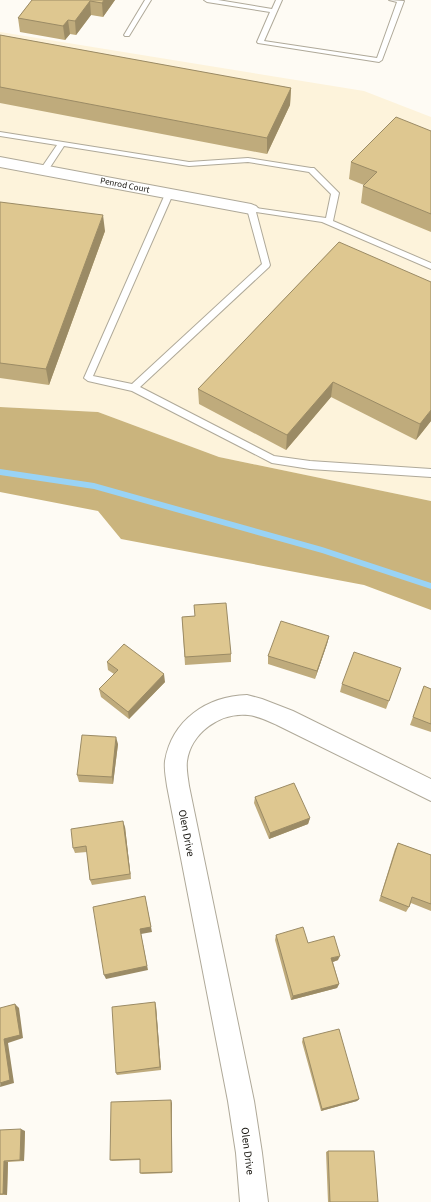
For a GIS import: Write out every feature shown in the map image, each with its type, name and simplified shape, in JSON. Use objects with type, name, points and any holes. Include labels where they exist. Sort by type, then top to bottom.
[{"type":"street","name":"Penrod Court","points":[[0,162],[251,209]]},
{"type":"street","name":"Olen Drive","points":[[254,1202],[249,1153],[241,1101],[178,786],[176,762],[180,746],[198,720],[214,711],[233,705],[248,706],[266,710],[285,718],[431,790]]},
{"type":"lane","points":[[127,35],[148,0]]},
{"type":"lane","points":[[207,0],[273,11]]},
{"type":"lane","points":[[279,0],[260,42],[379,60],[401,1],[392,0]]},
{"type":"lane","points":[[0,134],[189,164],[248,160],[311,170],[335,193],[329,223]]},
{"type":"lane","points":[[44,170],[62,143]]},
{"type":"lane","points":[[169,194],[88,378],[134,388],[272,459],[310,465],[431,473]]},
{"type":"lane","points":[[134,388],[266,265],[251,209],[324,220],[431,266]]},
{"type":"shaded area","points":[[0,32],[364,91],[431,117],[431,501],[219,457],[98,412],[0,407]]},
{"type":"shaded area","points":[[0,407],[98,412],[219,457],[431,501],[431,610],[364,585],[121,539],[98,511],[0,492]]},
{"type":"building","points":[[32,0],[104,0],[102,3],[90,1],[75,21],[68,20],[63,26],[18,18]]},
{"type":"building","points":[[0,35],[291,88],[267,138],[0,87]]},
{"type":"building","points":[[396,117],[431,131],[431,214],[363,186],[377,172],[351,162]]},
{"type":"building","points":[[0,202],[103,215],[46,369],[0,363]]},
{"type":"building","points":[[339,242],[431,282],[431,410],[420,424],[333,382],[287,435],[198,389]]},
{"type":"building","points":[[226,603],[231,654],[185,657],[182,617],[195,616],[194,605]]},
{"type":"building","points":[[281,621],[329,636],[317,671],[268,656]]},
{"type":"building","points":[[124,644],[164,674],[128,712],[99,689],[118,670],[107,662]]},
{"type":"building","points":[[354,652],[401,668],[389,701],[342,684]]},
{"type":"building","points":[[424,686],[431,689],[431,724],[413,717]]},
{"type":"building","points":[[82,735],[116,737],[112,777],[77,775]]},
{"type":"building","points":[[294,783],[310,818],[270,833],[255,797]]},
{"type":"building","points":[[123,821],[130,874],[90,880],[86,846],[73,848],[71,829]]},
{"type":"building","points":[[398,843],[431,855],[431,904],[412,897],[409,907],[381,896]]},
{"type":"building","points":[[145,896],[151,927],[140,929],[147,966],[104,975],[93,907]]},
{"type":"building","points":[[303,927],[308,943],[334,936],[340,956],[331,958],[339,984],[293,996],[276,935]]},
{"type":"building","points":[[155,1002],[160,1067],[116,1073],[112,1007]]},
{"type":"building","points":[[15,1004],[20,1035],[4,1039],[10,1080],[0,1083],[0,1008]]},
{"type":"building","points":[[339,1029],[359,1099],[322,1109],[303,1038]]},
{"type":"building","points":[[171,1100],[172,1172],[140,1173],[140,1159],[110,1160],[111,1102]]},
{"type":"building","points":[[21,1129],[20,1160],[4,1161],[3,1194],[0,1194],[0,1130]]},
{"type":"building","points":[[328,1151],[374,1151],[378,1202],[330,1202]]},
{"type":"waterway","points":[[0,472],[94,486],[322,550],[431,586]]}]
